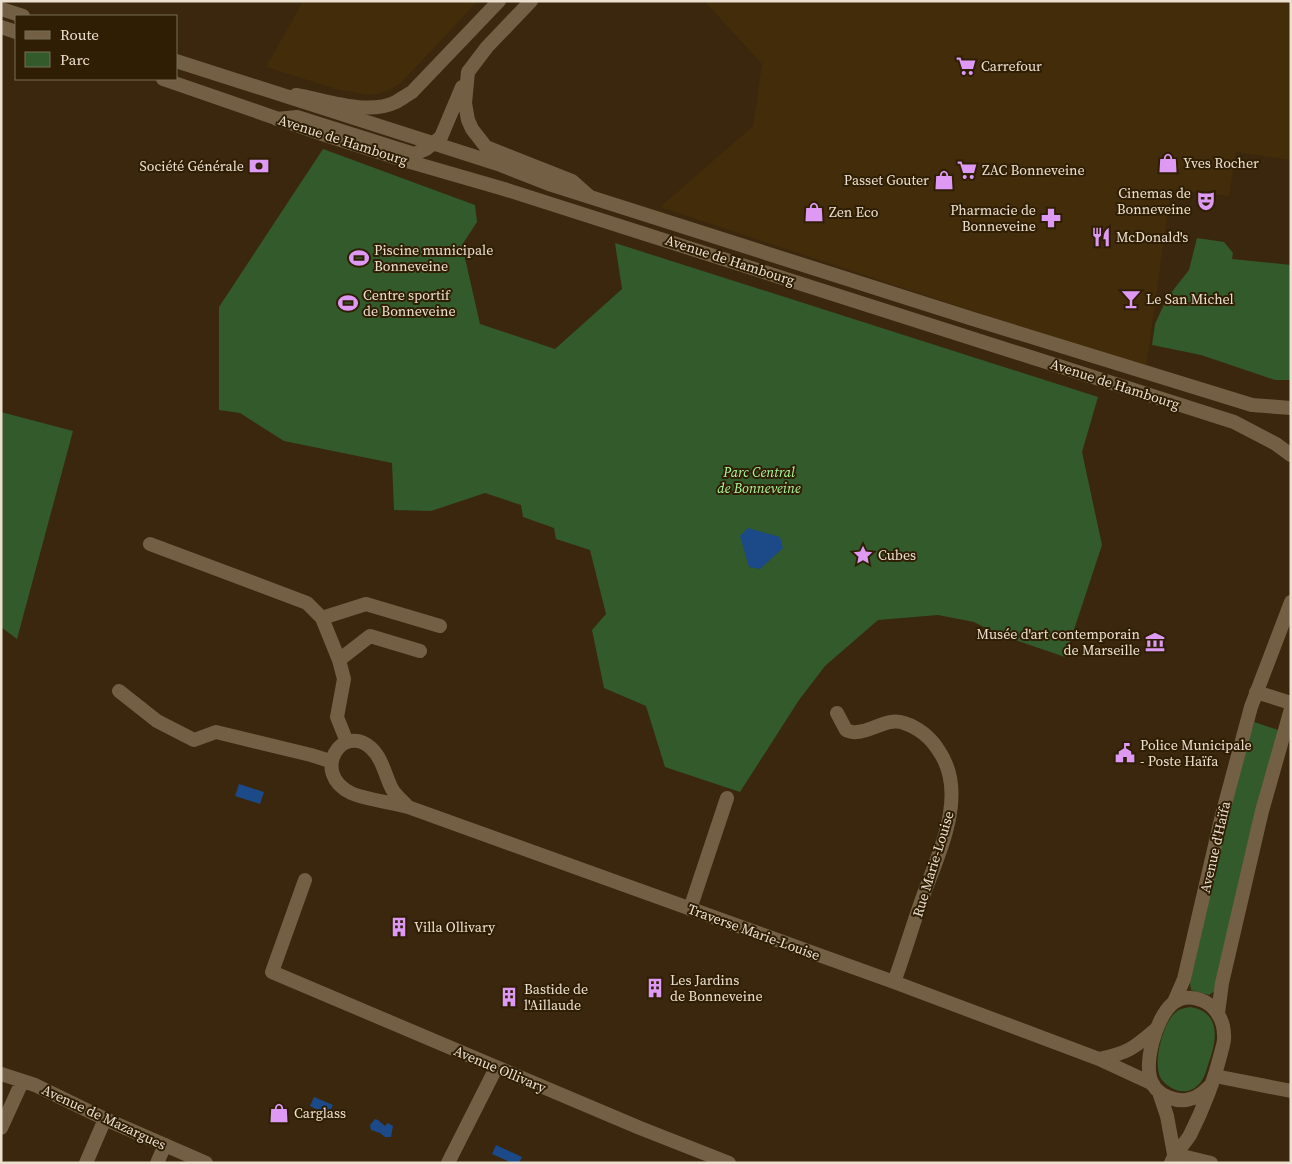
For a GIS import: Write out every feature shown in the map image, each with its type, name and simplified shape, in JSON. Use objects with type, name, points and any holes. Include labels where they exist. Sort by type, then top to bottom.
[{"type":"street","points":[[272,92],[320,99],[361,108],[382,106],[396,102],[412,92],[499,1]]},
{"type":"street","points":[[278,119],[297,117],[414,154],[435,144],[442,138],[468,72],[527,2]]},
{"type":"street","points":[[1,9],[20,15]]},
{"type":"street","points":[[1,27],[15,32]]},
{"type":"street","name":"Avenue de Hambourg","points":[[178,62],[498,164],[549,184],[973,319],[1252,405],[1291,408]]},
{"type":"street","points":[[468,72],[465,103],[468,120],[472,129],[486,147],[572,181],[590,197]]},
{"type":"street","name":"Avenue de Hambourg","points":[[165,80],[407,161],[504,189],[1234,422],[1276,444],[1291,455]]},
{"type":"street","points":[[119,691],[157,721],[194,740],[216,732],[330,761],[336,751],[347,742],[337,717],[344,679],[339,660],[322,618],[307,603],[150,544]]},
{"type":"street","name":"Avenue d'Haïfa","points":[[1174,1002],[1184,978],[1222,815],[1256,692],[1291,602]]},
{"type":"street","points":[[322,618],[366,604],[440,626]]},
{"type":"street","points":[[339,660],[370,636],[420,651]]},
{"type":"street","points":[[1256,692],[1291,703]]},
{"type":"street","points":[[1218,1013],[1222,983],[1262,811],[1291,709]]},
{"type":"street","name":"Rue Marie-Louise","points":[[837,713],[846,730],[856,732],[892,721],[904,723],[920,731],[931,739],[946,762],[952,781],[951,808],[941,847],[894,982]]},
{"type":"street","name":"Traverse Marie-Louise","points":[[347,742],[358,741],[372,748],[386,770],[392,790],[408,807]]},
{"type":"street","name":"Traverse Marie-Louise","points":[[330,761],[332,773],[339,785],[352,794],[408,807],[894,982],[1099,1059],[1156,1088]]},
{"type":"street","points":[[690,909],[727,798]]},
{"type":"street","name":"Avenue Ollivary","points":[[306,880],[272,972],[496,1068],[729,1163]]},
{"type":"street","points":[[1099,1059],[1124,1053],[1137,1046],[1155,1030],[1166,1011],[1174,1002],[1182,998],[1194,998],[1210,1004],[1218,1013],[1223,1024],[1225,1036],[1213,1080],[1189,1137],[1172,1158]]},
{"type":"street","points":[[1155,1030],[1149,1068],[1166,1116],[1172,1158]]},
{"type":"street","points":[[448,1163],[496,1068]]},
{"type":"street","name":"Avenue de Mazargues","points":[[1,1074],[36,1085],[105,1119],[206,1163]]},
{"type":"street","points":[[1156,1088],[1172,1098],[1188,1100],[1200,1095],[1213,1080]]},
{"type":"street","points":[[1213,1080],[1291,1091]]},
{"type":"street","points":[[1,1128],[22,1082]]},
{"type":"street","points":[[1,1100],[8,1115]]},
{"type":"street","points":[[86,1163],[105,1119]]},
{"type":"street","points":[[157,1163],[165,1144]]},
{"type":"street","points":[[1172,1158],[1211,1163]]},
{"type":"shaded area","points":[[303,1],[478,1],[400,84],[378,94],[367,95],[336,89],[266,67]]},
{"type":"shaded area","name":"ZAC Bonneveine","points":[[704,1],[1291,1],[1291,160],[1236,152],[1229,196],[1171,189],[1146,369],[660,207],[753,126],[762,64]]},
{"type":"green space","name":"Parc Central de Bonneveine","points":[[323,149],[475,205],[477,222],[462,245],[480,324],[555,349],[622,289],[615,243],[1098,397],[1082,452],[1102,545],[1065,657],[995,633],[974,622],[938,615],[878,620],[825,666],[799,700],[740,792],[665,767],[646,706],[604,688],[592,630],[606,614],[590,550],[556,539],[554,528],[523,517],[521,505],[485,493],[431,511],[394,510],[392,463],[284,441],[240,413],[219,410],[219,307]]},
{"type":"green space","points":[[1197,238],[1224,242],[1233,253],[1232,259],[1291,265],[1291,380],[1275,380],[1201,355],[1152,345],[1155,324],[1167,298],[1189,270]]},
{"type":"green space","points":[[1,412],[73,431],[17,639],[1,627]]},
{"type":"green space","points":[[1254,722],[1278,730],[1215,991],[1209,995],[1191,990],[1190,983],[1228,816]]},
{"type":"green space","points":[[1190,1007],[1208,1015],[1212,1021],[1215,1037],[1211,1056],[1200,1083],[1189,1091],[1179,1091],[1169,1087],[1162,1080],[1159,1073],[1158,1055],[1163,1034],[1171,1017],[1179,1010]]},
{"type":"water","points":[[748,528],[780,537],[783,548],[760,569],[749,567],[740,536]]},
{"type":"water","points":[[239,784],[264,792],[260,804],[235,796]]},
{"type":"water","points":[[314,1097],[333,1105],[328,1115],[310,1106]]},
{"type":"water","points":[[375,1119],[385,1126],[388,1123],[393,1126],[391,1137],[385,1137],[371,1130],[370,1125]]},
{"type":"water","points":[[496,1145],[522,1157],[519,1163],[512,1163],[492,1154]]},
{"type":"place","name":"Carrefour","points":[[966,66]]},
{"type":"place","name":"Yves Rocher","points":[[1168,163]]},
{"type":"place","name":"Société Générale","points":[[259,166]]},
{"type":"place","name":"ZAC Bonneveine","points":[[967,170]]},
{"type":"place","name":"Passet Gouter","points":[[944,180]]},
{"type":"place","name":"Cinemas de Bonneveine","points":[[1206,201]]},
{"type":"place","name":"Zen Eco","points":[[814,212]]},
{"type":"place","name":"Pharmacie de Bonneveine","points":[[1051,218]]},
{"type":"place","name":"McDonald's","points":[[1101,237]]},
{"type":"place","name":"Piscine municipale Bonneveine","points":[[359,258]]},
{"type":"place","name":"Le San Michel","points":[[1131,299]]},
{"type":"place","name":"Centre sportif de Bonneveine","points":[[348,303]]},
{"type":"place","name":"Cubes","points":[[863,555]]},
{"type":"place","name":"Musée d'art contemporain de Marseille","points":[[1155,642]]},
{"type":"place","name":"Police Municipale - Poste Haïfa","points":[[1125,753]]},
{"type":"place","name":"Villa Ollivary","points":[[399,927]]},
{"type":"place","name":"Les Jardins de Bonneveine","points":[[655,988]]},
{"type":"place","name":"Bastide de l'Aillaude","points":[[509,997]]},
{"type":"place","name":"Carglass","points":[[279,1113]]}]
